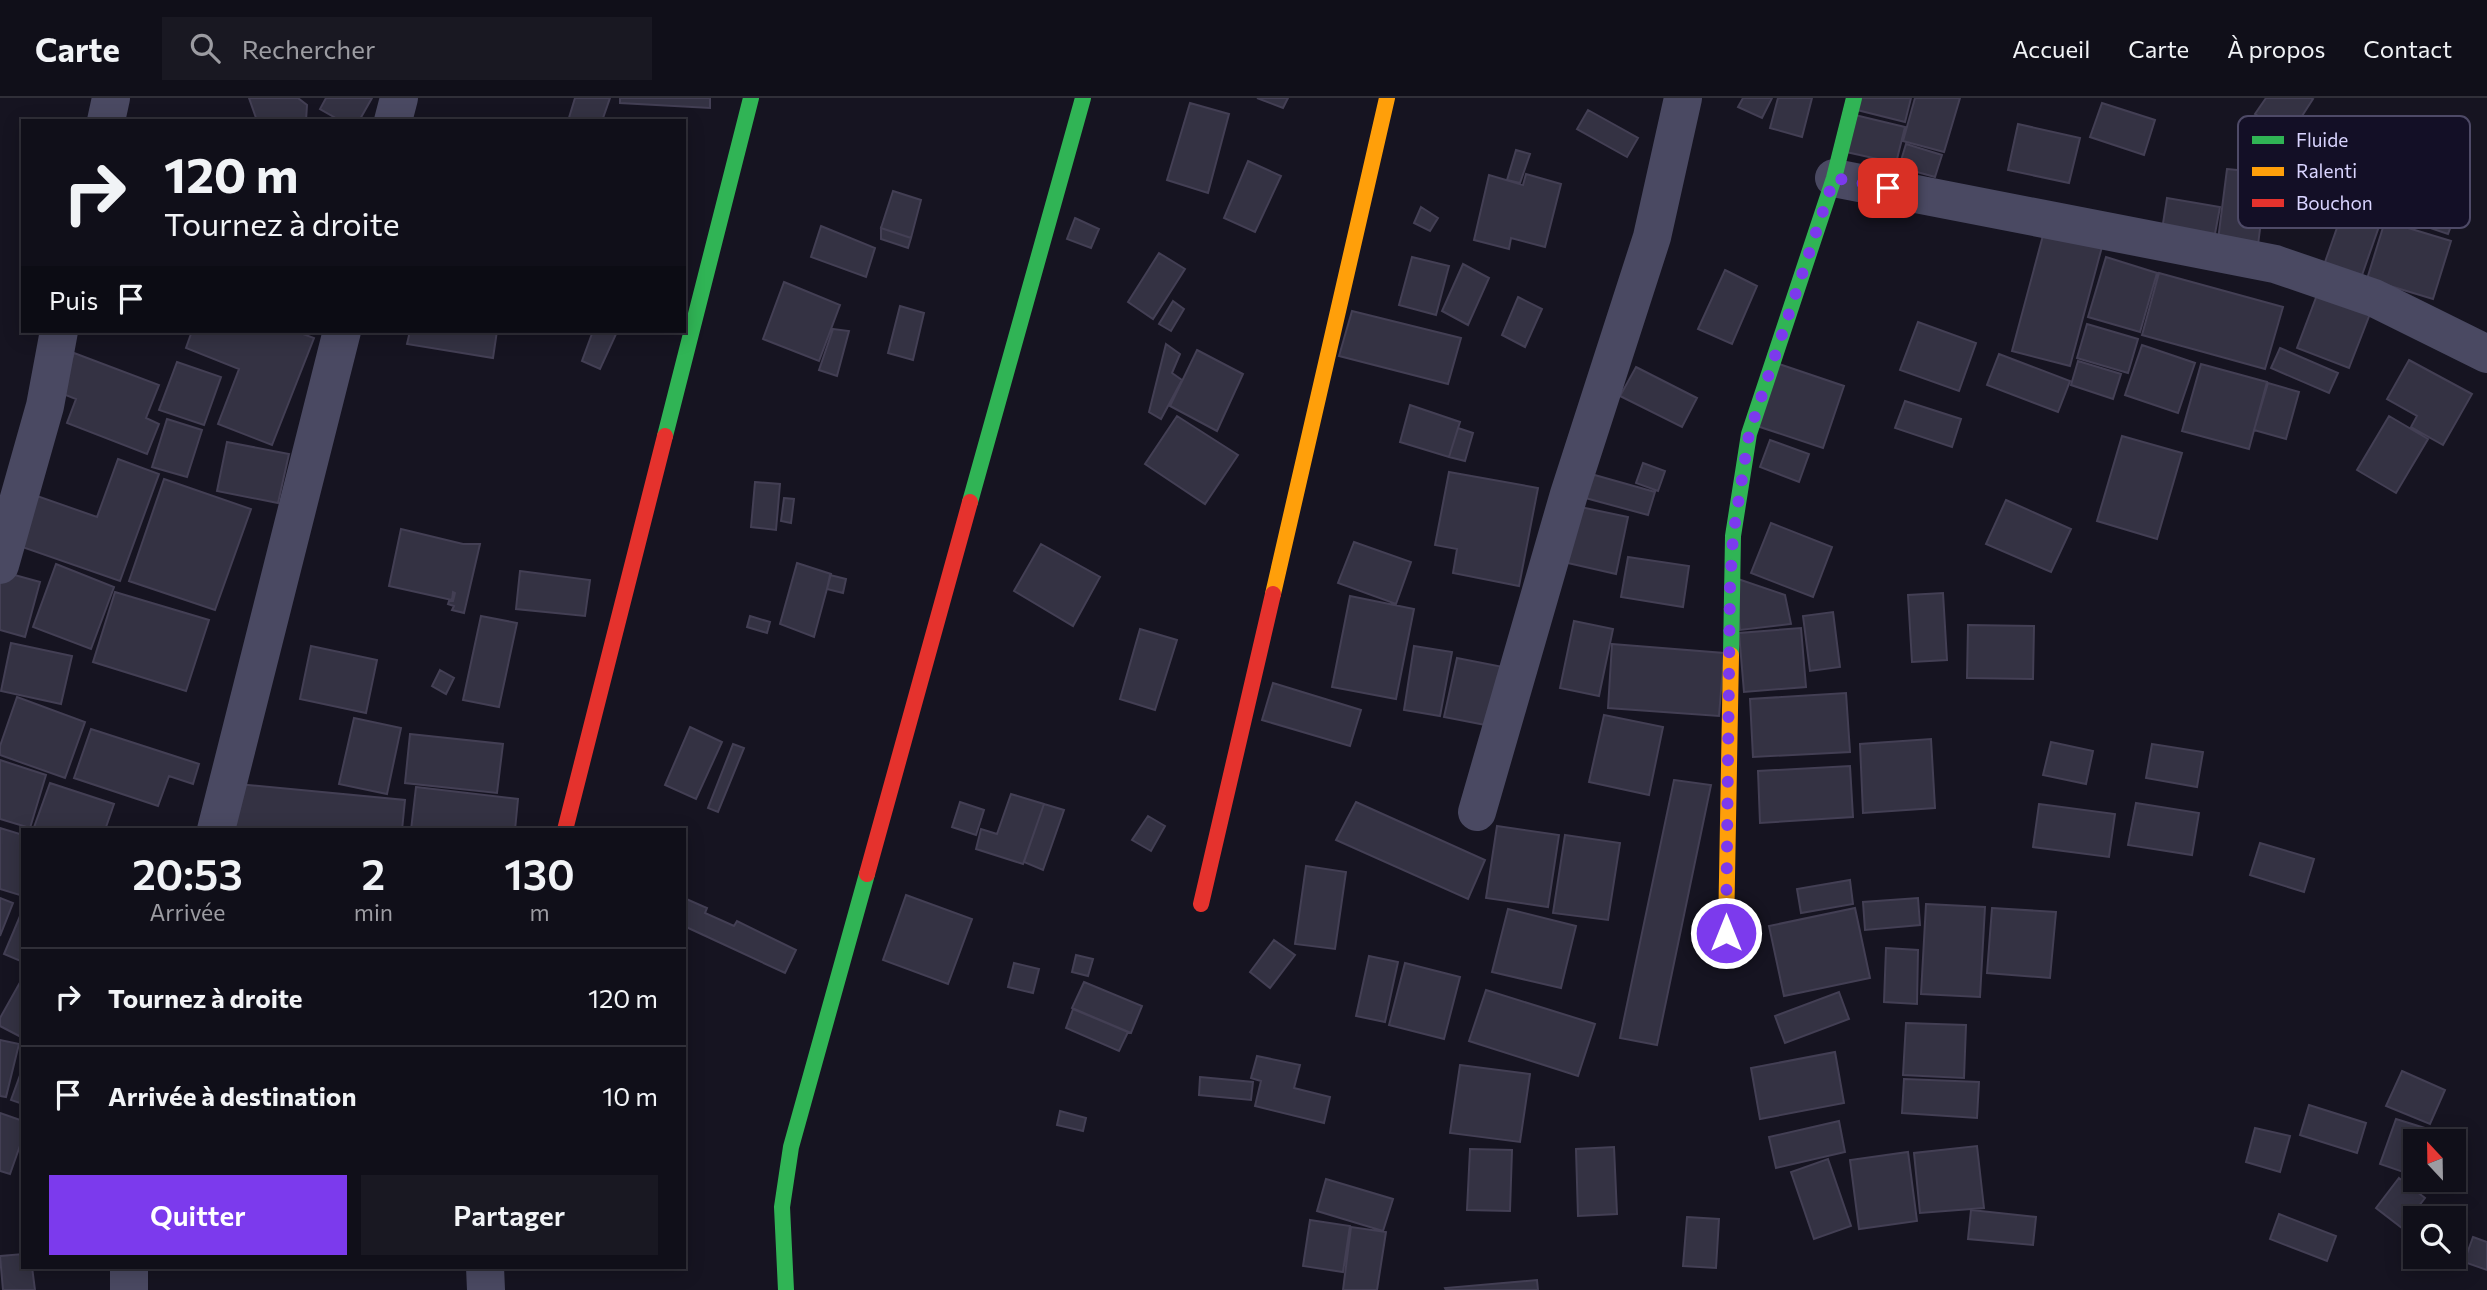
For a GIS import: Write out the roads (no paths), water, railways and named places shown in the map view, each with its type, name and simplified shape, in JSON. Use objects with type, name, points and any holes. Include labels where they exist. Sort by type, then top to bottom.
[{"type":"street","points":[[106,119],[111,98]]},
{"type":"street","points":[[394,119],[399,98]]},
{"type":"street","points":[[566,828],[751,98]]},
{"type":"street","points":[[786,1290],[782,1207],[790,1147],[1083,98]]},
{"type":"street","points":[[1200,904],[1387,98]]},
{"type":"street","points":[[1477,811],[1569,494],[1652,237],[1683,98]]},
{"type":"street","points":[[1726,933],[1733,536],[1749,434],[1834,178],[1854,98]]},
{"type":"street","points":[[1834,178],[2275,264],[2374,298],[2487,354]]},
{"type":"street","points":[[0,565],[45,406],[60,333]]},
{"type":"street","points":[[217,828],[341,333]]},
{"type":"street","points":[[129,1290],[130,1269]]},
{"type":"street","points":[[485,1269],[486,1290]]}]
